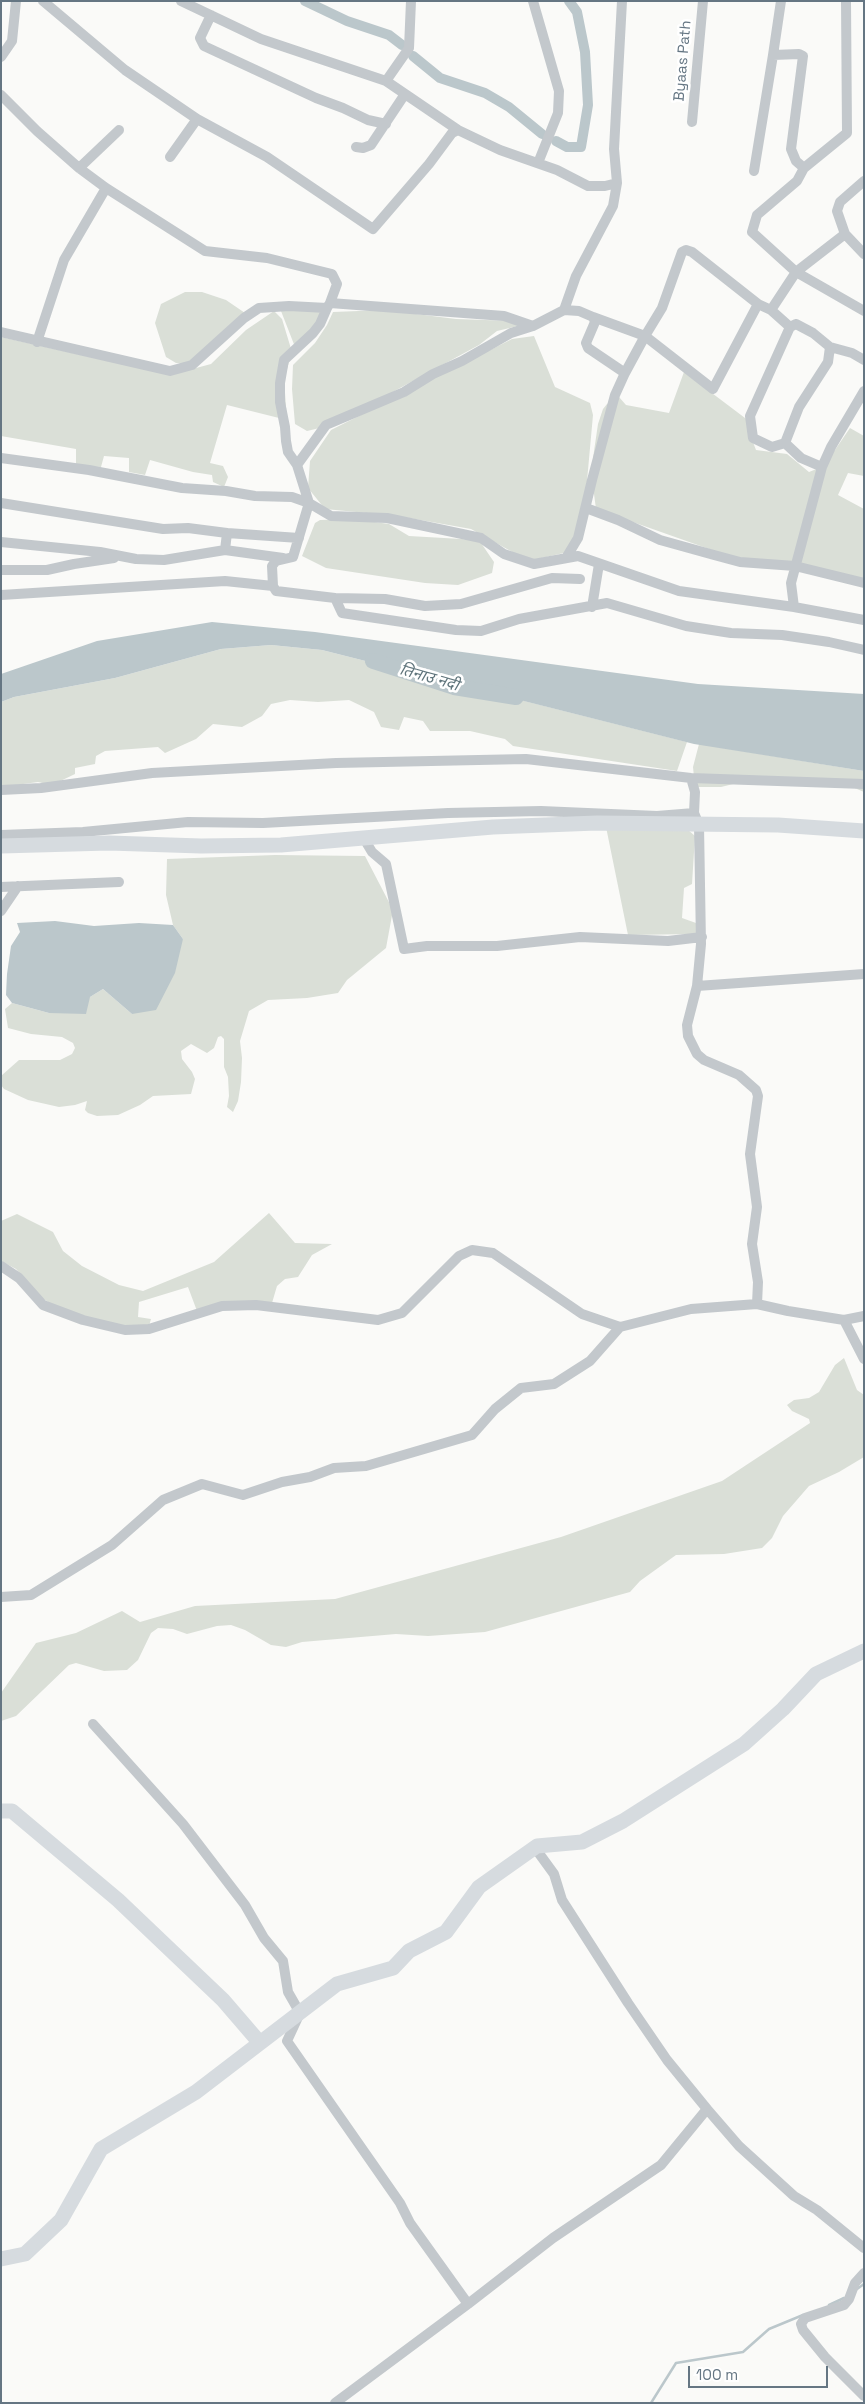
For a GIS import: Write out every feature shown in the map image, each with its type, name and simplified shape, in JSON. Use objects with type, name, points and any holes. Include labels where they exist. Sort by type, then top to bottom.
[{"type":"street","points":[[1,57],[12,41],[16,1]]},
{"type":"street","points":[[43,1],[124,70],[197,119],[267,158],[373,229],[429,164],[452,133],[458,130]]},
{"type":"street","points":[[181,1],[261,39],[386,81],[458,130],[500,150],[538,163],[588,186],[605,186],[617,183]]},
{"type":"street","points":[[386,81],[409,48],[411,1]]},
{"type":"street","points":[[533,1],[559,91],[558,113],[538,163]]},
{"type":"street","points":[[564,310],[576,276],[613,206],[617,183],[614,149],[622,1]]},
{"type":"street","name":"Byaas Path","points":[[692,122],[703,1]]},
{"type":"street","points":[[754,171],[781,1]]},
{"type":"street","points":[[846,1],[847,133],[804,168],[797,181],[757,215],[752,232],[796,272],[864,311]]},
{"type":"street","points":[[211,15],[200,38],[204,46],[316,98],[368,120],[386,124]]},
{"type":"street","points":[[773,55],[799,54],[803,56],[791,149],[796,161],[804,168]]},
{"type":"street","points":[[356,147],[363,148],[371,145],[405,94]]},
{"type":"street","points":[[1,95],[36,131],[106,188],[205,251],[267,258],[332,274],[337,284],[329,306],[313,333],[284,360],[280,383],[280,402],[288,452],[298,465],[309,503],[293,557],[283,558],[225,550],[164,560],[136,560],[1,542]]},
{"type":"street","points":[[170,157],[197,119]]},
{"type":"street","points":[[80,168],[119,130]]},
{"type":"street","points":[[864,181],[837,206],[845,234],[864,254]]},
{"type":"street","points":[[38,342],[64,260],[106,188]]},
{"type":"street","points":[[771,310],[796,272],[845,234]]},
{"type":"street","points":[[566,558],[578,538],[615,395],[625,373],[662,308],[682,252],[686,250],[692,252],[758,304],[771,310],[790,327]]},
{"type":"street","points":[[298,465],[326,425],[404,392],[511,333],[533,326],[564,310],[579,311],[645,336],[713,389],[758,304]]},
{"type":"street","points":[[1,332],[170,371],[192,365],[244,318],[259,308],[329,306],[504,316],[533,326]]},
{"type":"street","points":[[593,317],[595,322],[586,343],[588,348],[625,373]]},
{"type":"street","points":[[785,443],[772,447],[753,438],[750,416],[790,327],[796,324],[813,333],[830,347],[864,360]]},
{"type":"street","points":[[785,443],[799,407],[828,362],[830,347]]},
{"type":"street","points":[[794,607],[791,584],[822,468],[830,446],[864,391]]},
{"type":"street","points":[[785,443],[801,458],[822,468]]},
{"type":"street","points":[[1,458],[89,470],[182,488],[226,491],[255,496],[292,497],[309,503],[331,516],[387,518],[482,538],[504,554],[534,564],[578,556],[679,591],[794,607],[864,620]]},
{"type":"street","points":[[1,503],[163,529],[188,528],[299,538]]},
{"type":"street","points":[[586,508],[618,520],[660,540],[714,555],[740,562],[795,566],[864,583]]},
{"type":"street","points":[[225,550],[227,533]]},
{"type":"street","points":[[1,570],[47,570],[122,557]]},
{"type":"street","points":[[273,586],[272,566],[276,561],[283,558]]},
{"type":"street","points":[[592,607],[599,564]]},
{"type":"street","points":[[1,595],[226,581],[273,586],[276,590],[335,598],[385,599],[425,606],[461,604],[552,578],[580,579]]},
{"type":"street","points":[[335,598],[342,613],[456,630],[481,631],[519,620],[607,603],[686,626],[731,633],[782,635],[829,642],[864,650]]},
{"type":"street","points":[[1,790],[9,788],[41,788],[152,773],[298,767],[336,763],[517,759],[691,778],[864,784]]},
{"type":"street","points":[[691,778],[695,792],[697,819],[702,937],[697,986],[687,1025],[691,1044],[704,1060],[748,1081],[756,1090],[758,1096],[750,1154],[756,1207],[752,1244],[758,1282],[758,1304]]},
{"type":"street","points":[[1,835],[83,832],[188,822],[263,823],[448,813],[541,811],[657,816],[864,831]]},
{"type":"street","points":[[1,846],[109,843],[201,846],[281,844],[493,828],[697,819]]},
{"type":"street","points":[[363,837],[372,852],[386,864],[404,948],[427,946],[497,946],[580,937],[668,941],[702,937]]},
{"type":"street","points":[[1,887],[118,882]]},
{"type":"street","points":[[1,911],[18,886]]},
{"type":"street","points":[[697,986],[864,974]]},
{"type":"street","points":[[1,1266],[19,1278],[43,1305],[84,1320],[126,1330],[150,1329],[222,1306],[256,1305],[378,1320],[402,1313],[459,1256],[472,1250],[492,1253],[582,1314],[620,1327],[691,1309],[758,1304],[788,1312],[844,1320],[864,1316]]},
{"type":"street","points":[[844,1320],[864,1359]]},
{"type":"street","points":[[1,1596],[31,1595],[112,1545],[163,1500],[202,1484],[243,1495],[282,1482],[310,1477],[334,1468],[366,1466],[472,1435],[494,1408],[521,1388],[554,1384],[590,1361],[620,1327]]},
{"type":"street","points":[[1,2259],[25,2254],[61,2220],[100,2149],[196,2092],[337,1984],[393,1968],[409,1951],[446,1932],[479,1887],[537,1846],[582,1842],[622,1821],[744,1744],[816,1674],[864,1651]]},
{"type":"street","points":[[93,1724],[183,1824],[245,1905],[264,1938],[283,1961],[288,1992],[300,2013]]},
{"type":"street","points":[[1,1810],[12,1811],[118,1900],[223,2000],[260,2043]]},
{"type":"street","points":[[537,1846],[538,1852],[554,1874],[562,1900],[667,2060],[739,2146],[794,2196],[817,2210],[864,2248]]},
{"type":"street","points":[[300,2013],[288,2041],[400,2203],[410,2223],[468,2304]]},
{"type":"street","points":[[335,2403],[553,2238],[661,2165],[708,2109]]},
{"type":"street","points":[[864,2273],[852,2289],[849,2299],[844,2305],[805,2318],[801,2324],[803,2330],[824,2357],[864,2396]]},
{"type":"shaded area","points":[[185,292],[202,292],[226,300],[245,313],[187,364],[176,363],[166,357],[155,323],[161,304]]},
{"type":"shaded area","points":[[285,308],[329,311],[297,352],[281,311]]},
{"type":"shaded area","points":[[384,310],[456,319],[514,321],[518,326],[497,331],[479,345],[332,425],[307,431],[295,424],[292,389],[293,365],[315,343],[333,312]]},
{"type":"shaded area","points":[[274,311],[282,319],[292,352],[284,379],[287,420],[227,405],[210,463],[223,466],[228,477],[224,487],[213,482],[212,475],[193,472],[150,460],[145,475],[129,472],[129,458],[104,456],[101,467],[76,466],[76,449],[1,436],[1,337],[170,375],[211,364],[246,330]]},
{"type":"shaded area","points":[[534,336],[555,387],[590,403],[593,415],[586,492],[587,516],[568,552],[533,560],[516,554],[471,529],[398,516],[325,509],[308,488],[310,461],[331,430],[512,339]]},
{"type":"shaded area","points":[[684,372],[749,421],[751,437],[756,450],[787,454],[809,472],[824,466],[850,428],[864,436],[864,476],[848,473],[838,495],[864,509],[864,585],[810,571],[743,561],[596,509],[592,479],[593,458],[598,424],[603,409],[607,404],[619,397],[626,405],[669,413]]},
{"type":"shaded area","points":[[353,519],[389,524],[409,536],[479,540],[494,562],[492,573],[458,585],[425,583],[326,568],[302,556],[315,523],[320,520]]},
{"type":"shaded area","points":[[212,622],[315,632],[698,684],[864,694],[864,771],[694,744],[322,650],[271,645],[221,649],[115,678],[14,697],[1,702],[1,674],[97,641]]},
{"type":"shaded area","points":[[271,645],[322,650],[687,742],[677,771],[513,746],[505,739],[470,731],[430,731],[423,721],[404,717],[399,730],[381,727],[374,712],[349,700],[318,702],[290,700],[271,704],[262,716],[242,727],[213,724],[196,739],[165,753],[158,747],[105,751],[96,756],[95,764],[75,768],[75,774],[52,785],[38,782],[1,787],[1,702],[14,697],[115,678],[221,649]]},
{"type":"shaded area","points":[[699,744],[864,771],[864,792],[843,783],[766,776],[721,787],[695,787],[693,767]]},
{"type":"shaded area","points":[[606,827],[687,829],[695,836],[692,884],[684,888],[682,918],[696,923],[696,934],[628,935]]},
{"type":"shaded area","points":[[275,855],[365,856],[393,910],[386,948],[347,980],[338,993],[307,998],[268,1000],[249,1011],[240,1041],[242,1058],[241,1082],[238,1101],[233,1112],[227,1107],[229,1096],[228,1077],[224,1067],[224,1039],[221,1036],[218,1037],[214,1048],[207,1053],[191,1044],[181,1051],[182,1059],[195,1079],[191,1094],[153,1096],[140,1105],[118,1115],[97,1116],[88,1113],[85,1110],[87,1101],[59,1107],[28,1100],[4,1089],[1,1085],[1,1076],[19,1060],[60,1060],[72,1054],[75,1048],[73,1043],[62,1037],[31,1034],[8,1028],[5,1009],[12,1003],[49,1013],[90,997],[103,989],[132,1014],[183,939],[173,925],[166,895],[167,859]]},
{"type":"shaded area","points":[[55,921],[94,926],[139,923],[173,925],[183,939],[175,973],[156,1010],[132,1014],[103,989],[90,997],[86,1014],[49,1013],[12,1003],[6,995],[7,974],[11,946],[20,932],[17,923]]},
{"type":"shaded area","points":[[269,1213],[295,1243],[332,1244],[312,1255],[298,1277],[285,1279],[277,1286],[272,1303],[197,1311],[188,1287],[139,1302],[138,1317],[151,1319],[149,1326],[126,1327],[88,1319],[55,1306],[40,1297],[16,1269],[1,1261],[1,1221],[17,1214],[53,1232],[63,1251],[82,1266],[119,1285],[143,1291],[214,1262]]},
{"type":"shaded area","points":[[844,1358],[857,1390],[864,1395],[864,1457],[839,1472],[809,1486],[783,1516],[772,1538],[762,1548],[724,1554],[676,1555],[640,1581],[630,1592],[485,1632],[428,1636],[396,1634],[302,1642],[286,1647],[271,1645],[245,1630],[231,1625],[217,1626],[187,1634],[173,1629],[158,1628],[151,1633],[138,1660],[127,1670],[104,1671],[76,1663],[69,1665],[16,1716],[1,1721],[1,1693],[36,1643],[76,1633],[122,1611],[140,1622],[195,1606],[335,1599],[561,1537],[722,1481],[810,1423],[809,1419],[792,1411],[787,1405],[794,1400],[809,1398],[819,1392],[835,1365]]},
{"type":"waterway","points":[[305,1],[347,21],[389,35],[402,45]]},
{"type":"waterway","points":[[556,141],[567,147],[581,147],[588,105],[585,52],[577,12],[569,1]]},
{"type":"waterway","points":[[413,56],[440,78],[485,93],[509,107],[542,134]]},
{"type":"waterway","name":"तिनाउ नदी","points":[[373,661],[454,687],[516,697]]},
{"type":"waterway","points":[[857,2289],[864,2284]]},
{"type":"waterway","points":[[829,2305],[844,2298]]},
{"type":"waterway","points":[[651,2403],[676,2363],[743,2352],[769,2329],[803,2315]]}]
